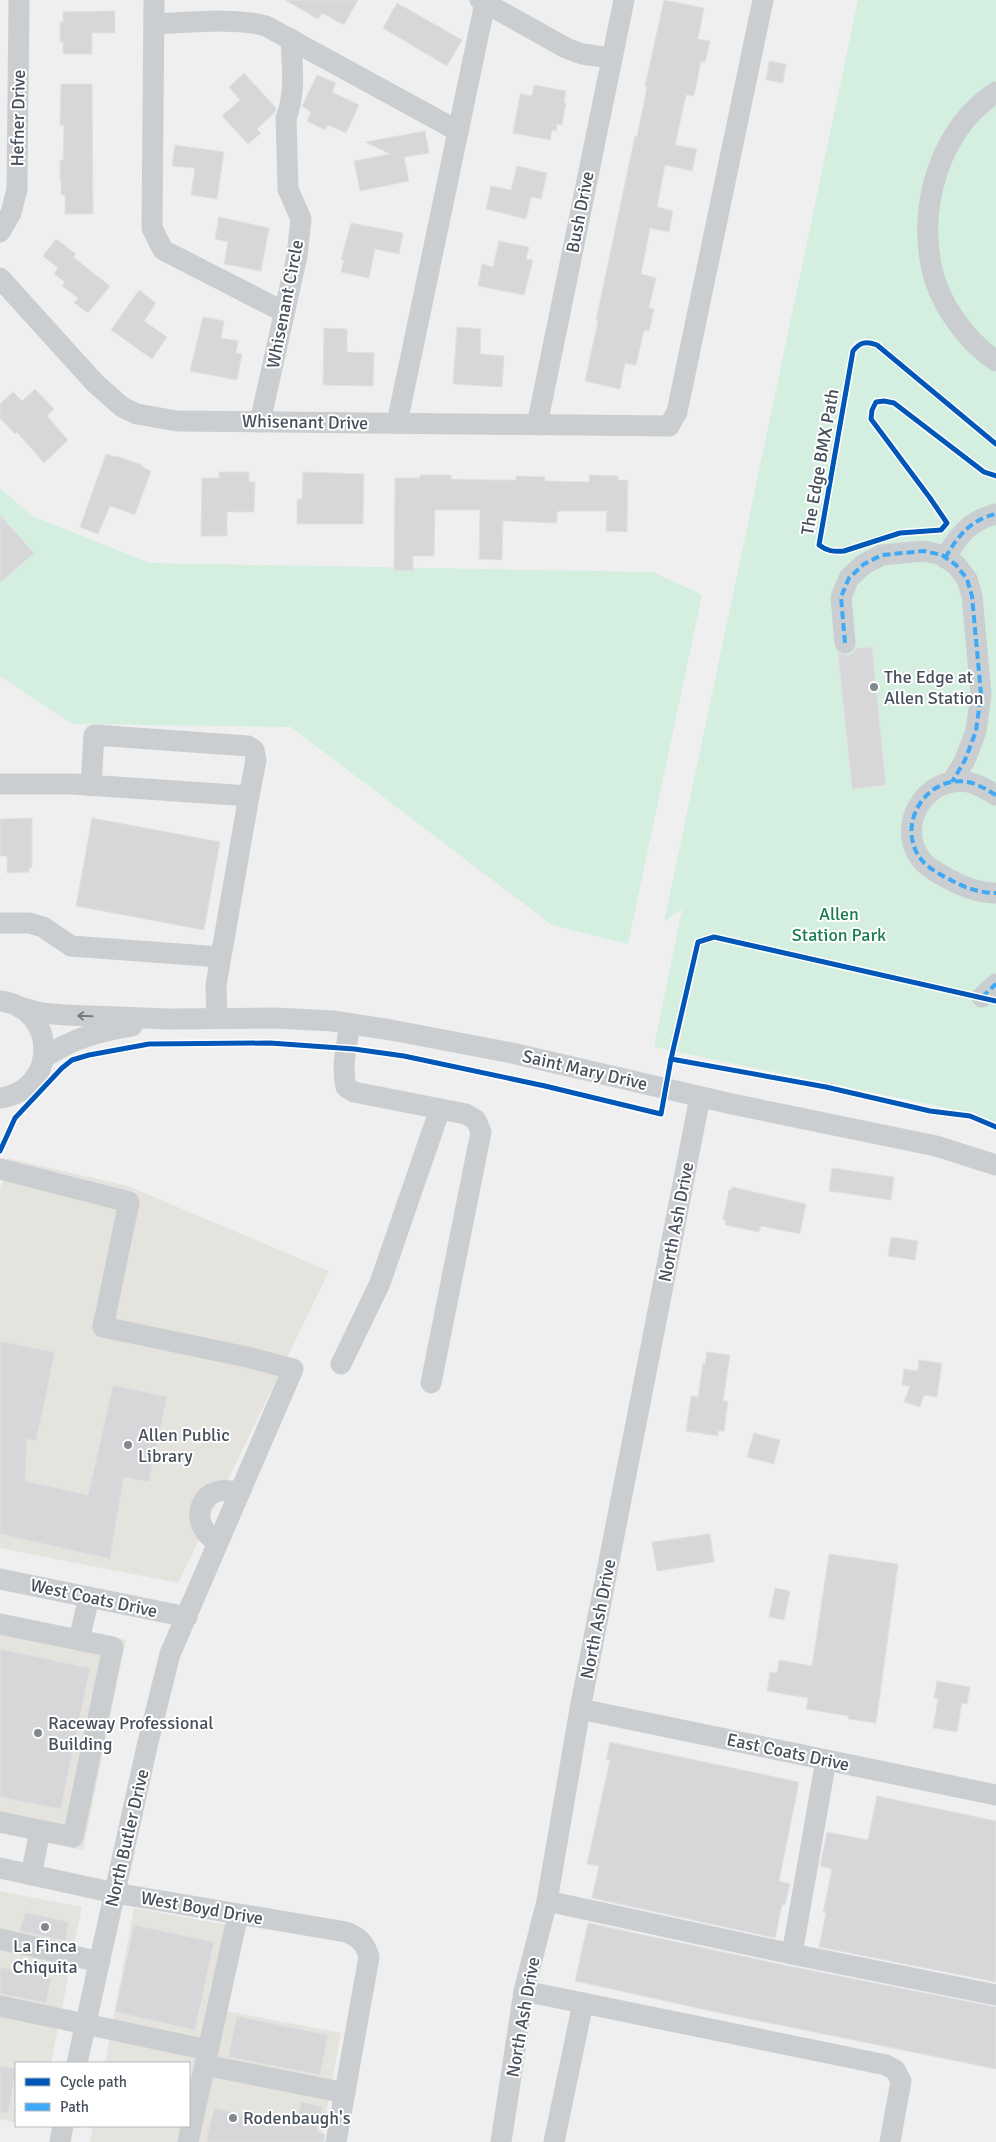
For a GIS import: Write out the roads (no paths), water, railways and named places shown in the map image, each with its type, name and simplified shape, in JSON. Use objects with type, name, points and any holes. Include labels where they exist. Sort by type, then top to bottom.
[{"type":"street","name":"Hefner Drive","points":[[0,232],[11,213],[17,189],[19,0]]},
{"type":"street","points":[[154,0],[152,228],[164,250],[284,312]]},
{"type":"street","name":"Bush Drive","points":[[537,424],[624,0]]},
{"type":"street","name":"Whisenant Drive","points":[[0,278],[94,383],[122,407],[137,414],[169,420],[668,426],[677,412],[763,0]]},
{"type":"street","points":[[397,423],[458,130],[482,1],[566,48],[582,54],[612,58]]},
{"type":"street","points":[[154,24],[255,23],[291,39],[458,130]]},
{"type":"street","name":"Whisenant Circle","points":[[260,422],[297,256],[301,219],[288,188],[286,118],[293,81],[291,39]]},
{"type":"street","points":[[996,92],[967,117],[950,140],[938,169],[930,199],[928,234],[931,266],[940,292],[949,310],[982,352],[996,361]]},
{"type":"street","points":[[945,558],[959,535],[983,518],[996,514]]},
{"type":"street","points":[[845,642],[840,597],[849,578],[864,564],[882,555],[924,551],[945,558],[956,565],[967,579],[972,596],[982,694],[976,731],[965,760],[952,782]]},
{"type":"street","points":[[91,786],[94,735],[248,746],[254,750],[256,760],[216,985],[217,1018]]},
{"type":"street","points":[[996,795],[968,782],[952,782],[932,791],[917,807],[912,821],[912,835],[916,849],[924,862],[952,881],[984,893],[996,893]]},
{"type":"street","points":[[0,784],[91,786],[249,796]]},
{"type":"street","points":[[0,923],[29,923],[43,927],[71,946],[220,957]]},
{"type":"street","points":[[3,1101],[32,1083],[40,1072],[44,1058],[44,1043],[40,1029],[31,1016],[10,1004]]},
{"type":"street","name":"Saint Mary Drive","points":[[10,1004],[41,1014],[169,1019],[275,1018],[350,1024],[512,1054],[700,1097],[936,1146],[996,1165]]},
{"type":"street","name":"Saint Mary Drive","points":[[44,1058],[80,1037],[169,1019]]},
{"type":"street","points":[[350,1024],[346,1049],[344,1081],[346,1087],[354,1092],[466,1114],[476,1120],[481,1132],[431,1383]]},
{"type":"street","name":"North Ash Drive","points":[[502,2142],[524,1991],[547,1901],[580,1709],[700,1097]]},
{"type":"street","points":[[342,1364],[380,1283],[440,1109]]},
{"type":"street","name":"North Butler Drive","points":[[0,1170],[129,1202],[103,1327],[247,1357],[293,1369],[170,1654],[77,2062]]},
{"type":"street","points":[[217,1542],[208,1537],[200,1524],[199,1513],[202,1505],[206,1498],[215,1492],[230,1490],[239,1493]]},
{"type":"street","name":"West Coats Drive","points":[[0,1578],[187,1617]]},
{"type":"street","points":[[79,1640],[89,1596]]},
{"type":"street","points":[[0,1624],[113,1647],[73,1837],[0,1822]]},
{"type":"street","name":"East Coats Drive","points":[[580,1709],[996,1795]]},
{"type":"street","points":[[792,1954],[826,1760]]},
{"type":"street","points":[[31,1875],[40,1831]]},
{"type":"street","name":"West Boyd Drive","points":[[0,1868],[115,1893],[346,1932],[356,1936],[366,1945],[369,1957],[345,2093]]},
{"type":"street","points":[[547,1901],[792,1954],[996,1995]]},
{"type":"street","points":[[188,2142],[238,1914]]},
{"type":"street","points":[[0,1939],[100,1962]]},
{"type":"street","points":[[524,1991],[886,2065],[895,2070],[901,2081],[890,2142]]},
{"type":"street","points":[[554,2142],[583,2002]]},
{"type":"street","points":[[0,2006],[86,2024],[207,2058],[345,2093],[336,2142]]},
{"type":"street","points":[[60,2142],[64,2127]]},
{"type":"place","name":"The Edge at Allen Station","points":[[874,687]]},
{"type":"place","name":"Allen Public Library","points":[[128,1445]]},
{"type":"place","name":"Raceway Professional Building","points":[[38,1733]]},
{"type":"place","name":"La Finca Chiquita","points":[[45,1927]]},
{"type":"place","name":"Rodenbaugh's","points":[[233,2118]]},
{"type":"park label","name":"Allen Station Park","points":[[839,924]]}]
